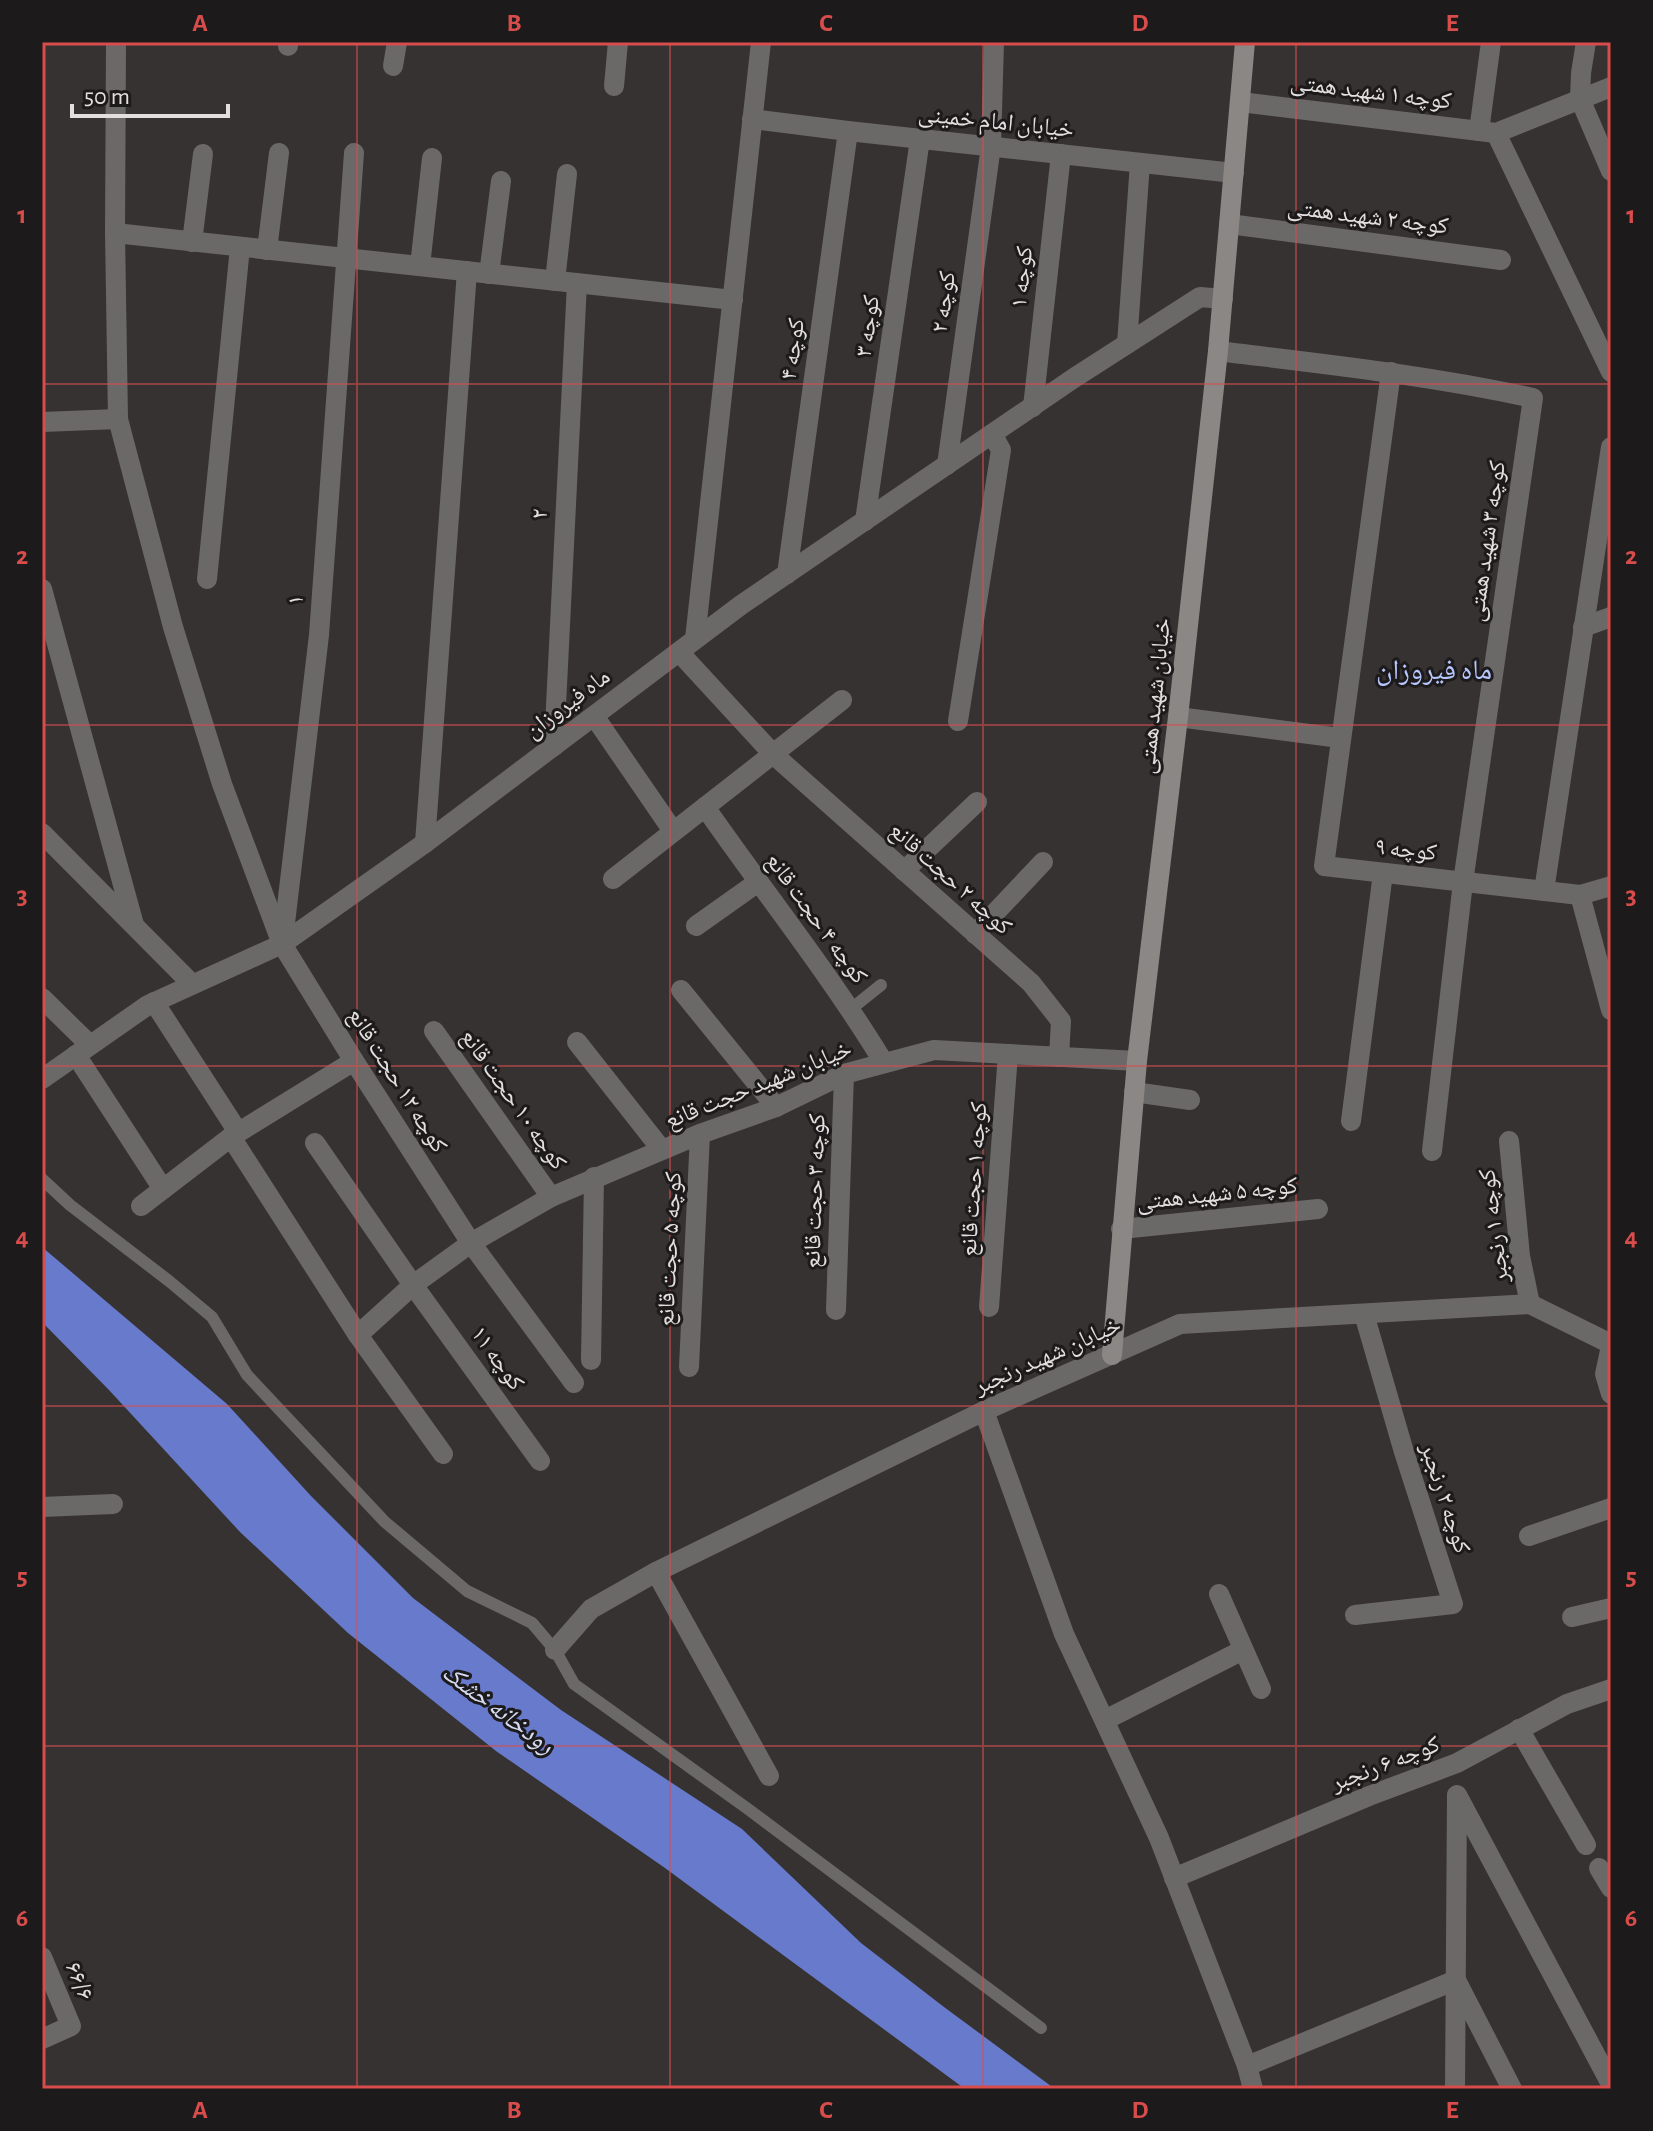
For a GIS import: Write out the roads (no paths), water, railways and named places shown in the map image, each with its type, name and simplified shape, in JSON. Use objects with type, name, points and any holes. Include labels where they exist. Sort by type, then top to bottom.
[{"type":"street","name":"کوچه ۱۲ حجت قانع","points":[[116,42],[118,419],[182,656],[222,784],[282,944],[471,1243],[574,1383]]},
{"type":"street","points":[[393,66],[397,42]]},
{"type":"street","points":[[614,86],[618,42]]},
{"type":"street","points":[[687,645],[733,300],[761,42]]},
{"type":"street","name":"کوچه ۲","points":[[947,465],[991,146],[994,42]]},
{"type":"street","name":"خیابان شهید همتی","points":[[1112,1355],[1137,1061],[1218,351],[1245,42]]},
{"type":"street","points":[[1491,42],[1488,132],[1611,372]]},
{"type":"street","points":[[1586,42],[1580,99],[1611,171]]},
{"type":"street","points":[[1488,132],[1611,87]]},
{"type":"street","name":"کوچه ۱ شهید همتی","points":[[1240,102],[1488,132]]},
{"type":"street","name":"خیابان امام خمینی","points":[[752,119],[1234,173]]},
{"type":"street","name":"کوچه ۴","points":[[787,574],[848,131]]},
{"type":"street","name":"کوچه ۳","points":[[865,521],[920,139]]},
{"type":"street","points":[[267,250],[279,153]]},
{"type":"street","name":"۱","points":[[282,944],[319,635],[354,153]]},
{"type":"street","points":[[192,242],[203,154]]},
{"type":"street","name":"کوچه ۱","points":[[1033,407],[1061,154]]},
{"type":"street","points":[[420,266],[432,158]]},
{"type":"street","points":[[1127,344],[1140,163]]},
{"type":"street","points":[[555,281],[567,174]]},
{"type":"street","points":[[489,274],[501,181]]},
{"type":"street","name":"کوچه ۲ شهید همتی","points":[[1229,224],[1501,260]]},
{"type":"street","points":[[115,233],[733,300]]},
{"type":"street","points":[[207,579],[240,247]]},
{"type":"street","points":[[425,843],[467,271]]},
{"type":"street","name":"۲","points":[[554,746],[577,283]]},
{"type":"street","name":"ماه فیروزان","points":[[42,1079],[154,1002],[282,944],[425,843],[741,605],[1200,297],[1223,299]]},
{"type":"street","name":"کوچه ۳ شهید همتی","points":[[1218,351],[1391,372],[1533,398],[1463,882],[1432,1151]]},
{"type":"street","name":"کوچه ۹","points":[[1391,372],[1324,866],[1580,895],[1611,886]]},
{"type":"street","points":[[42,422],[118,419]]},
{"type":"street","points":[[958,721],[1001,450],[992,434]]},
{"type":"street","points":[[1544,891],[1611,447]]},
{"type":"street","points":[[42,589],[134,925]]},
{"type":"street","points":[[1583,627],[1611,617]]},
{"type":"street","name":"کوچه ۲ حجت قانع","points":[[687,645],[774,755],[1031,983],[1061,1021],[1059,1057]]},
{"type":"street","points":[[613,879],[842,700]]},
{"type":"street","points":[[594,716],[673,831]]},
{"type":"street","points":[[1178,717],[1340,738]]},
{"type":"street","points":[[904,871],[977,802]]},
{"type":"street","name":"کوچه ۴ حجت قانع","points":[[705,807],[851,1009],[884,1063]]},
{"type":"street","points":[[42,833],[192,984]]},
{"type":"street","points":[[975,934],[1043,862]]},
{"type":"street","points":[[1351,1121],[1383,873]]},
{"type":"street","points":[[696,926],[758,882]]},
{"type":"street","points":[[1580,895],[1611,1010]]},
{"type":"street","points":[[681,990],[776,1107]]},
{"type":"street","points":[[42,998],[83,1050],[163,1189]]},
{"type":"street","points":[[154,1002],[358,1335],[443,1454]]},
{"type":"street","name":"کوچه ۱۰ حجت قانع","points":[[434,1031],[551,1197]]},
{"type":"street","points":[[577,1042],[662,1150]]},
{"type":"street","name":"خیابان شهید حجت قانع","points":[[358,1335],[413,1285],[471,1243],[551,1197],[700,1134],[776,1107],[844,1074],[934,1050],[1137,1061]]},
{"type":"street","name":"کوچه ۱ حجت قانع","points":[[989,1307],[1008,1054]]},
{"type":"street","points":[[141,1206],[234,1134],[354,1061]]},
{"type":"street","name":"کوچه ۳ حجت قانع","points":[[836,1310],[844,1074]]},
{"type":"street","points":[[1134,1092],[1190,1100]]},
{"type":"street","name":"کوچه ۵ حجت قانع","points":[[689,1367],[700,1134]]},
{"type":"street","name":"کوچه ۱ رنجبر","points":[[1509,1141],[1520,1256],[1530,1304]]},
{"type":"street","name":"کوچه ۱۱","points":[[315,1143],[540,1461]]},
{"type":"street","points":[[591,1360],[594,1177]]},
{"type":"street","name":"کوچه ۵ شهید همتی","points":[[1121,1229],[1318,1209]]},
{"type":"street","name":"خیابان شهید رنجبر","points":[[555,1650],[591,1609],[656,1572],[984,1411],[1180,1324],[1530,1304],[1611,1345]]},
{"type":"street","name":"کوچه ۲ رنجبر","points":[[1355,1615],[1453,1604],[1364,1314]]},
{"type":"street","points":[[1611,1345],[1605,1374],[1611,1394]]},
{"type":"street","points":[[984,1411],[1064,1634],[1159,1838],[1247,2066],[1253,2089]]},
{"type":"street","points":[[42,1507],[113,1504]]},
{"type":"street","points":[[1529,1536],[1611,1508]]},
{"type":"street","points":[[656,1572],[769,1776]]},
{"type":"street","points":[[1219,1594],[1261,1689]]},
{"type":"street","points":[[1572,1617],[1611,1608]]},
{"type":"street","points":[[1105,1720],[1243,1650]]},
{"type":"street","name":"کوچه ۶ رنجبر","points":[[1174,1878],[1369,1796],[1457,1763],[1567,1704],[1609,1693]]},
{"type":"street","points":[[1519,1729],[1586,1845]]},
{"type":"street","points":[[1455,2089],[1457,1763]]},
{"type":"street","points":[[1457,1795],[1611,2084]]},
{"type":"street","points":[[1599,1868],[1611,1888]]},
{"type":"street","name":"۶۶/۶","points":[[42,1957],[71,2026],[42,2039]]},
{"type":"street","points":[[1247,2066],[1456,1980]]},
{"type":"street","points":[[1456,1980],[1512,2089]]},
{"type":"lane","points":[[851,1009],[881,985]]},
{"type":"lane","points":[[42,1179],[70,1205],[212,1317],[247,1375],[385,1522],[467,1591],[532,1623],[555,1650],[574,1684],[748,1809],[1041,2028]]},
{"type":"water","name":"رودخانه خشک","points":[[42,1247],[227,1404],[311,1496],[413,1598],[561,1710],[742,1829],[861,1943],[1055,2089],[965,2089],[665,1868],[496,1751],[348,1633],[240,1532],[42,1322]]},
{"type":"district","name":"ماه فیروزان","points":[[1434,669]]}]
